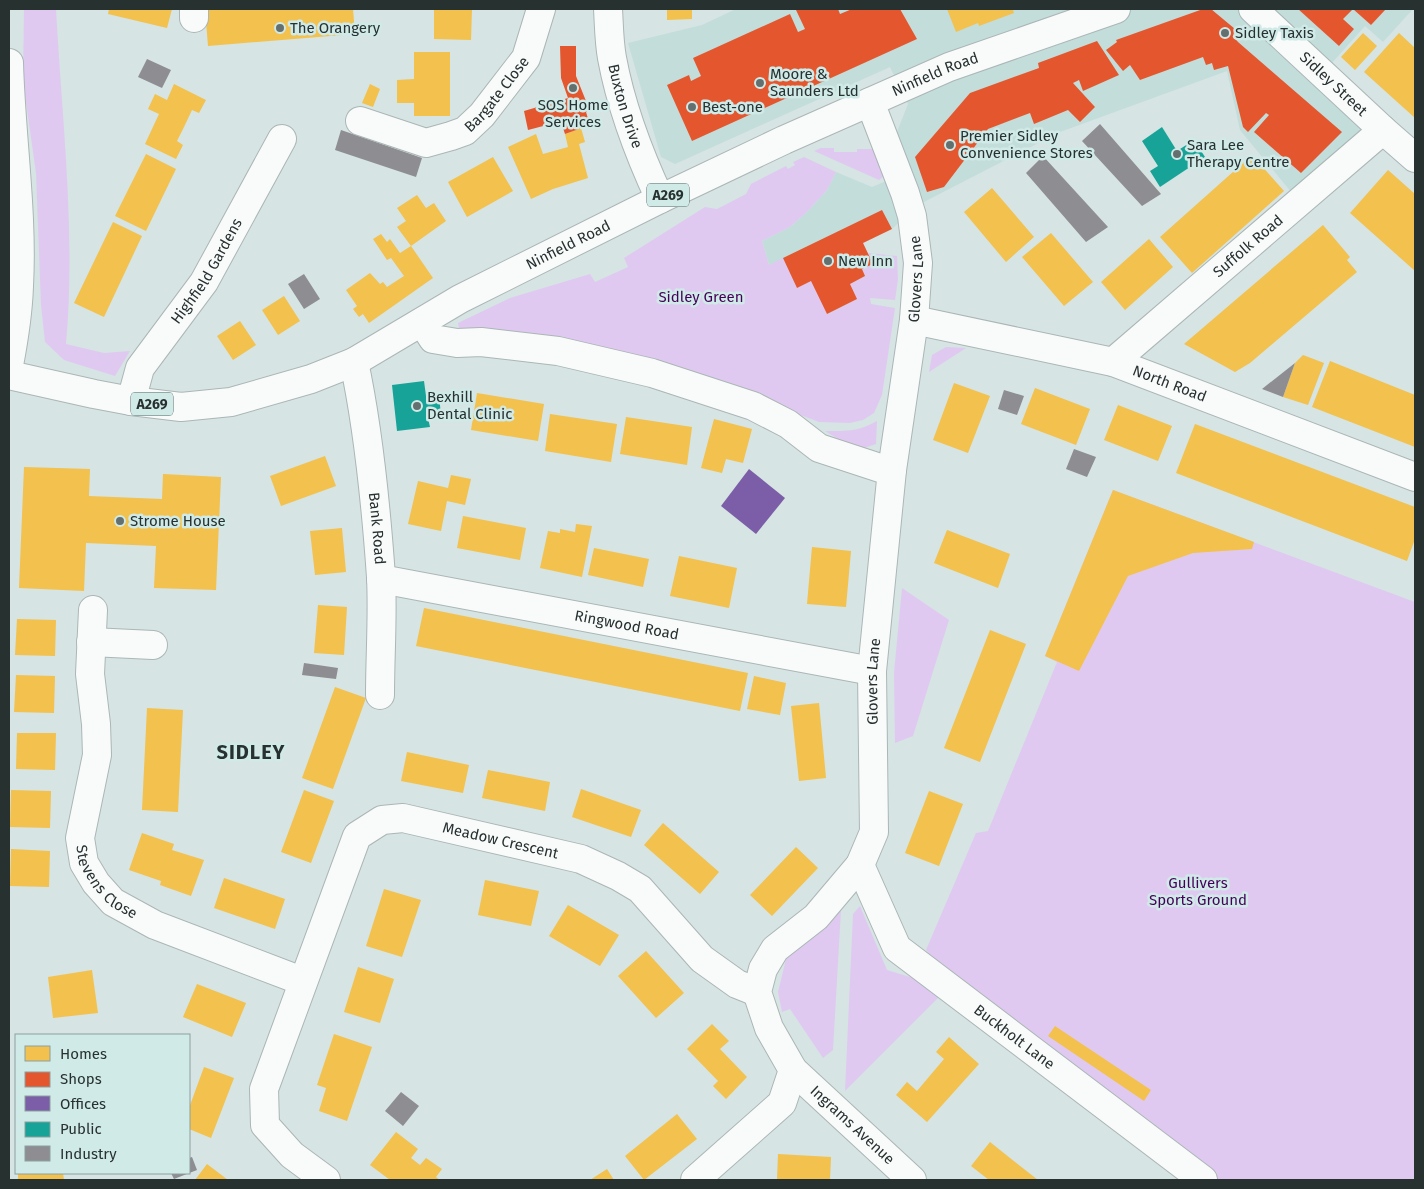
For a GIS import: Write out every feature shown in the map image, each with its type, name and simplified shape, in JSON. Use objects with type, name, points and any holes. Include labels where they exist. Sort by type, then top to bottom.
[{"type":"street","name":"Bargate Close","points":[[360,121],[426,143],[465,131],[482,115],[526,58],[541,9]]},
{"type":"street","name":"Buxton Drive","points":[[608,9],[612,57],[624,108],[645,166],[660,199]]},
{"type":"street","name":"Ninfield Road","points":[[9,375],[131,401],[181,407],[231,402],[311,379],[354,362],[460,299],[660,199],[784,140],[949,67],[1116,9]]},
{"type":"street","name":"Sidley Street","points":[[1253,9],[1415,158]]},
{"type":"street","points":[[9,64],[19,238],[16,326],[9,365]]},
{"type":"street","name":"Glovers Lane","points":[[757,992],[763,969],[776,949],[816,917],[860,864],[874,832],[872,671],[892,470],[914,320],[918,263],[912,216],[906,193],[870,102]]},
{"type":"street","name":"Suffolk Road","points":[[1113,362],[1383,130]]},
{"type":"street","name":"Highfield Gardens","points":[[131,401],[140,368],[204,282],[282,139]]},
{"type":"street","name":"North Road","points":[[914,320],[1113,362],[1415,477]]},
{"type":"street","points":[[422,322],[433,339],[458,343],[481,342],[558,352],[652,373],[753,406],[788,424],[819,448],[880,468],[892,470]]},
{"type":"street","name":"Bank Road","points":[[354,362],[360,389],[370,460],[381,579],[380,696]]},
{"type":"street","name":"Ringwood Road","points":[[381,579],[872,671]]},
{"type":"street","name":"Stevens Close","points":[[93,610],[90,674],[96,724],[96,755],[80,838],[84,863],[96,883],[112,902],[155,925],[302,982]]},
{"type":"street","points":[[91,642],[152,645]]},
{"type":"street","name":"Meadow Crescent","points":[[326,1180],[292,1155],[265,1125],[264,1089],[357,836],[382,820],[403,818],[581,859],[618,876],[640,889],[702,959],[737,984],[757,992]]},
{"type":"street","name":"Buckholt Lane","points":[[860,864],[897,948],[1203,1180]]},
{"type":"street","points":[[695,1180],[782,1103],[793,1070],[769,1028],[757,992]]},
{"type":"street","name":"Ingrams Avenue","points":[[793,1070],[912,1180]]},
{"type":"shaded area","points":[[736,9],[1413,9],[1383,42],[1365,26],[1313,84],[1365,132],[1292,193],[1240,130],[1227,71],[1060,132],[918,205],[892,229],[863,243],[873,264],[865,276],[870,385],[769,265],[762,241],[790,227],[807,212],[827,190],[836,172],[872,187],[908,172],[897,132],[908,104],[890,67],[675,164],[661,157],[628,43],[702,25]]},
{"type":"green space","points":[[24,9],[56,9],[69,218],[69,302],[66,344],[104,353],[130,351],[115,376],[64,360],[45,342],[41,305],[36,173],[23,81]]},
{"type":"green space","points":[[821,148],[834,148],[834,152],[857,152],[857,149],[874,149],[884,176],[879,180],[814,151]]},
{"type":"green space","name":"Sidley Green","points":[[804,157],[836,172],[827,190],[807,212],[790,227],[762,241],[769,265],[783,258],[797,287],[811,281],[828,314],[857,299],[850,284],[865,276],[862,269],[873,264],[868,253],[897,256],[898,279],[895,300],[870,298],[871,304],[895,308],[882,395],[874,413],[863,420],[850,423],[819,422],[785,409],[460,334],[458,323],[510,298],[590,274],[595,282],[628,267],[624,258],[705,207],[717,209],[746,194],[751,184],[786,166],[788,169],[795,165],[793,162]]},
{"type":"green space","points":[[946,347],[966,348],[929,372],[932,355]]},
{"type":"green space","points":[[877,421],[876,444],[861,449],[825,431],[858,429]]},
{"type":"green space","name":"Gullivers Sports Ground","points":[[1113,490],[1415,602],[1415,1180],[1219,1180],[945,973],[926,950],[976,833],[988,831],[1057,662],[1045,656]]},
{"type":"green space","points":[[902,588],[949,620],[913,736],[895,743],[894,673]]},
{"type":"green space","points":[[860,906],[887,970],[923,981],[942,994],[845,1091],[853,914]]},
{"type":"green space","points":[[841,910],[833,1050],[823,1058],[790,1009],[782,1012],[778,992],[786,959]]},
{"type":"building: Homes","points":[[109,9],[172,9],[167,28],[108,14]]},
{"type":"building: Homes","name":"The Orangery","points":[[205,9],[353,9],[355,34],[208,46]]},
{"type":"building: Homes","points":[[434,9],[472,9],[471,40],[434,39]]},
{"type":"building: Homes","points":[[667,9],[692,9],[692,19],[667,20]]},
{"type":"building: Homes","points":[[947,9],[1017,9],[1013,10],[1014,13],[979,26],[978,23],[956,32]]},
{"type":"building: Homes","points":[[1363,33],[1377,46],[1355,70],[1341,57]]},
{"type":"building: Homes","points":[[1399,33],[1415,48],[1415,118],[1364,72]]},
{"type":"building: Homes","points":[[414,52],[450,52],[450,116],[414,116],[414,103],[397,103],[397,80],[414,79]]},
{"type":"building: Homes","points":[[174,84],[206,100],[199,113],[192,110],[177,141],[183,145],[176,159],[145,144],[159,114],[148,109],[155,94],[167,100]]},
{"type":"building: Homes","points":[[370,84],[380,89],[373,107],[362,103]]},
{"type":"building: Homes","points":[[581,128],[585,142],[579,144],[588,178],[553,189],[531,199],[508,147],[536,134],[543,154],[568,147],[565,134]]},
{"type":"building: Homes","points":[[146,154],[176,169],[146,231],[115,216]]},
{"type":"building: Homes","points":[[1252,155],[1284,191],[1192,273],[1160,237]]},
{"type":"building: Homes","points":[[493,157],[513,191],[467,217],[448,182]]},
{"type":"building: Homes","points":[[1388,170],[1415,194],[1415,271],[1350,213]]},
{"type":"building: Homes","points":[[992,188],[1034,237],[1006,262],[964,212]]},
{"type":"building: Homes","points":[[417,195],[426,208],[434,203],[446,221],[411,246],[397,227],[406,221],[397,208]]},
{"type":"building: Homes","points":[[113,222],[142,236],[104,317],[74,303]]},
{"type":"building: Homes","points":[[1323,225],[1350,257],[1347,260],[1357,272],[1250,363],[1235,372],[1184,344]]},
{"type":"building: Homes","points":[[1051,233],[1093,282],[1064,306],[1022,257]]},
{"type":"building: Homes","points":[[381,234],[387,242],[390,239],[400,253],[411,246],[433,278],[369,323],[363,314],[359,317],[353,309],[357,306],[346,290],[370,273],[380,284],[383,282],[387,287],[404,276],[391,258],[387,260],[373,239]]},
{"type":"building: Homes","points":[[1149,239],[1173,267],[1125,310],[1101,282]]},
{"type":"building: Homes","points":[[284,296],[300,321],[278,335],[262,310]]},
{"type":"building: Homes","points":[[240,321],[256,345],[233,360],[217,336]]},
{"type":"building: Homes","points":[[1303,355],[1324,363],[1308,405],[1283,397],[1295,363]]},
{"type":"building: Homes","points":[[1330,361],[1415,395],[1415,447],[1312,407]]},
{"type":"building: Homes","points":[[954,383],[990,396],[968,453],[933,440]]},
{"type":"building: Homes","points":[[1035,388],[1090,409],[1076,445],[1021,424]]},
{"type":"building: Homes","points":[[477,393],[544,404],[538,441],[471,430]]},
{"type":"building: Homes","points":[[1118,405],[1172,426],[1158,461],[1104,440]]},
{"type":"building: Homes","points":[[550,414],[617,424],[611,462],[545,451]]},
{"type":"building: Homes","points":[[626,417],[692,427],[687,465],[620,454]]},
{"type":"building: Homes","points":[[714,419],[752,429],[743,463],[726,459],[722,473],[701,468]]},
{"type":"building: Homes","points":[[1195,424],[1415,507],[1415,539],[1407,561],[1176,473]]},
{"type":"building: Homes","points":[[325,456],[336,486],[281,506],[270,476]]},
{"type":"building: Homes","name":"Strome House","points":[[24,467],[90,469],[89,496],[162,499],[163,474],[221,477],[216,590],[154,588],[156,546],[86,543],[84,591],[19,588]]},
{"type":"building: Homes","points":[[451,475],[471,479],[465,505],[447,501],[441,531],[408,524],[418,481],[448,488]]},
{"type":"building: Homes","points":[[1113,490],[1254,542],[1252,549],[1193,553],[1128,576],[1079,671],[1045,656]]},
{"type":"building: Homes","points":[[463,516],[526,528],[520,560],[457,548]]},
{"type":"building: Homes","points":[[576,524],[592,526],[582,577],[540,568],[548,531],[560,533],[560,529],[575,532]]},
{"type":"building: Homes","points":[[342,528],[346,572],[315,575],[310,531]]},
{"type":"building: Homes","points":[[947,530],[1010,554],[998,588],[934,563]]},
{"type":"building: Homes","points":[[812,547],[851,551],[846,607],[807,604]]},
{"type":"building: Homes","points":[[594,548],[649,559],[643,587],[588,575]]},
{"type":"building: Homes","points":[[679,556],[737,568],[729,608],[670,596]]},
{"type":"building: Homes","points":[[318,605],[347,607],[344,655],[314,653]]},
{"type":"building: Homes","points":[[424,608],[748,673],[740,711],[416,646]]},
{"type":"building: Homes","points":[[17,619],[56,620],[55,656],[15,655]]},
{"type":"building: Homes","points":[[990,630],[1026,644],[980,762],[944,748]]},
{"type":"building: Homes","points":[[16,675],[55,676],[54,713],[14,712]]},
{"type":"building: Homes","points":[[754,676],[786,683],[780,715],[747,709]]},
{"type":"building: Homes","points":[[335,687],[366,698],[333,789],[302,778]]},
{"type":"building: Homes","points":[[819,703],[826,778],[799,781],[791,706]]},
{"type":"building: Homes","points":[[147,708],[183,710],[178,812],[142,810]]},
{"type":"building: Homes","points":[[17,733],[56,733],[55,770],[16,769]]},
{"type":"building: Homes","points":[[407,752],[469,765],[463,793],[401,781]]},
{"type":"building: Homes","points":[[488,770],[550,782],[545,811],[482,798]]},
{"type":"building: Homes","points":[[581,789],[641,810],[631,837],[572,817]]},
{"type":"building: Homes","points":[[11,790],[51,791],[50,828],[10,827]]},
{"type":"building: Homes","points":[[304,790],[334,801],[311,863],[281,852]]},
{"type":"building: Homes","points":[[929,791],[963,804],[939,866],[905,853]]},
{"type":"building: Homes","points":[[663,823],[719,872],[700,894],[644,845]]},
{"type":"building: Homes","points":[[142,833],[174,844],[172,850],[204,860],[191,896],[160,885],[161,881],[129,870]]},
{"type":"building: Homes","points":[[796,847],[818,868],[772,916],[750,895]]},
{"type":"building: Homes","points":[[11,849],[50,851],[49,887],[10,886]]},
{"type":"building: Homes","points":[[224,878],[285,899],[275,929],[214,908]]},
{"type":"building: Homes","points":[[485,880],[539,891],[531,926],[478,915]]},
{"type":"building: Homes","points":[[384,889],[421,900],[402,957],[366,946]]},
{"type":"building: Homes","points":[[568,905],[619,935],[600,966],[549,936]]},
{"type":"building: Homes","points":[[646,951],[684,993],[656,1018],[618,976]]},
{"type":"building: Homes","points":[[358,967],[394,979],[380,1023],[344,1012]]},
{"type":"building: Homes","points":[[92,970],[98,1013],[53,1018],[48,977]]},
{"type":"building: Homes","points":[[197,984],[246,1003],[232,1037],[183,1017]]},
{"type":"building: Homes","points":[[712,1024],[729,1041],[720,1049],[747,1077],[726,1099],[713,1086],[718,1081],[687,1049]]},
{"type":"building: Homes","points":[[1055,1026],[1151,1090],[1144,1101],[1048,1036]]},
{"type":"building: Homes","points":[[334,1034],[372,1047],[347,1121],[319,1111],[326,1088],[317,1085]]},
{"type":"building: Homes","points":[[949,1037],[979,1064],[927,1122],[896,1095],[907,1082],[917,1091],[944,1059],[936,1052]]},
{"type":"building: Homes","points":[[204,1067],[234,1078],[211,1138],[190,1129],[190,1105]]},
{"type":"building: Homes","points":[[677,1114],[697,1139],[644,1180],[625,1156]]},
{"type":"building: Homes","points":[[396,1132],[418,1149],[411,1158],[420,1165],[426,1158],[442,1169],[436,1177],[440,1180],[390,1180],[370,1165]]},
{"type":"building: Homes","points":[[990,1142],[1038,1180],[989,1180],[971,1166]]},
{"type":"building: Homes","points":[[778,1154],[831,1157],[830,1180],[777,1180]]},
{"type":"building: Homes","points":[[207,1164],[228,1180],[195,1180]]},
{"type":"building: Homes","points":[[607,1169],[614,1180],[590,1180]]},
{"type":"building: Homes","points":[[18,1174],[63,1174],[64,1180],[18,1180]]},
{"type":"building: Shops","points":[[838,9],[840,14],[852,9],[900,9],[917,39],[692,141],[667,85],[689,75],[691,81],[701,76],[693,58],[790,14],[798,32],[805,29],[796,10]]},
{"type":"building: Shops","points":[[1203,9],[1211,9],[1235,29],[1233,36],[1238,42],[1342,132],[1301,173],[1254,132],[1269,115],[1266,113],[1248,132],[1243,127],[1228,66],[1214,70],[1212,63],[1206,65],[1203,57],[1140,80],[1130,65],[1123,71],[1106,50],[1117,42],[1116,40]]},
{"type":"building: Shops","points":[[1298,9],[1353,9],[1343,19],[1354,29],[1339,46]]},
{"type":"building: Shops","points":[[1353,9],[1386,9],[1371,25]]},
{"type":"building: Shops","points":[[1097,41],[1119,75],[1083,91],[1079,80],[1073,83],[1095,107],[1080,122],[1068,110],[1034,124],[1030,113],[988,129],[944,187],[927,192],[915,157],[970,93],[1039,68],[1038,63]]},
{"type":"building: Shops","name":"SOS Home Services","points":[[560,46],[576,46],[576,76],[590,111],[586,112],[590,125],[565,134],[562,125],[552,128],[551,124],[528,130],[524,111],[568,98],[561,78]]},
{"type":"building: Shops","name":"New Inn","points":[[882,210],[892,229],[863,243],[873,264],[862,269],[865,276],[850,284],[857,299],[827,314],[811,281],[797,288],[783,258]]},
{"type":"building: Offices","points":[[749,469],[785,498],[756,534],[721,506]]},
{"type":"building: Public","name":"Sara Lee Therapy Centre","points":[[1162,127],[1177,151],[1194,140],[1205,157],[1160,187],[1150,171],[1158,166],[1142,141]]},
{"type":"building: Public","name":"Bexhill Dental Clinic","points":[[424,381],[426,396],[439,394],[441,416],[428,418],[430,427],[397,431],[392,385]]},
{"type":"building: Industry","points":[[147,59],[171,70],[162,88],[138,77]]},
{"type":"building: Industry","points":[[1100,124],[1161,194],[1142,206],[1082,141]]},
{"type":"building: Industry","points":[[341,130],[422,158],[416,177],[335,150]]},
{"type":"building: Industry","points":[[1043,156],[1108,227],[1086,242],[1026,173]]},
{"type":"building: Industry","points":[[304,274],[320,299],[304,309],[288,284]]},
{"type":"building: Industry","points":[[1295,363],[1283,397],[1262,389]]},
{"type":"building: Industry","points":[[1004,390],[1024,396],[1017,415],[998,409]]},
{"type":"building: Industry","points":[[1074,449],[1096,457],[1087,477],[1066,469]]},
{"type":"building: Industry","points":[[304,663],[338,668],[336,679],[302,675]]},
{"type":"building: Industry","points":[[401,1092],[419,1106],[403,1126],[385,1111]]},
{"type":"building: Industry","points":[[192,1157],[197,1170],[190,1173],[190,1158]]},
{"type":"building: Industry","points":[[172,1174],[187,1174],[174,1179]]},
{"type":"place","name":"The Orangery","points":[[280,28]]},
{"type":"place","name":"Sidley Taxis","points":[[1225,33]]},
{"type":"place","name":"Moore & Saunders Ltd","points":[[760,83]]},
{"type":"place","name":"SOS Home Services","points":[[573,88]]},
{"type":"place","name":"Best-one","points":[[692,107]]},
{"type":"place","name":"Premier Sidley Convenience Stores","points":[[950,145]]},
{"type":"place","name":"Sara Lee Therapy Centre","points":[[1177,154]]},
{"type":"place","name":"New Inn","points":[[828,261]]},
{"type":"place","name":"Bexhill Dental Clinic","points":[[417,406]]},
{"type":"place","name":"Strome House","points":[[120,521]]},
{"type":"district","name":"SIDLEY","points":[[251,752]]}]
